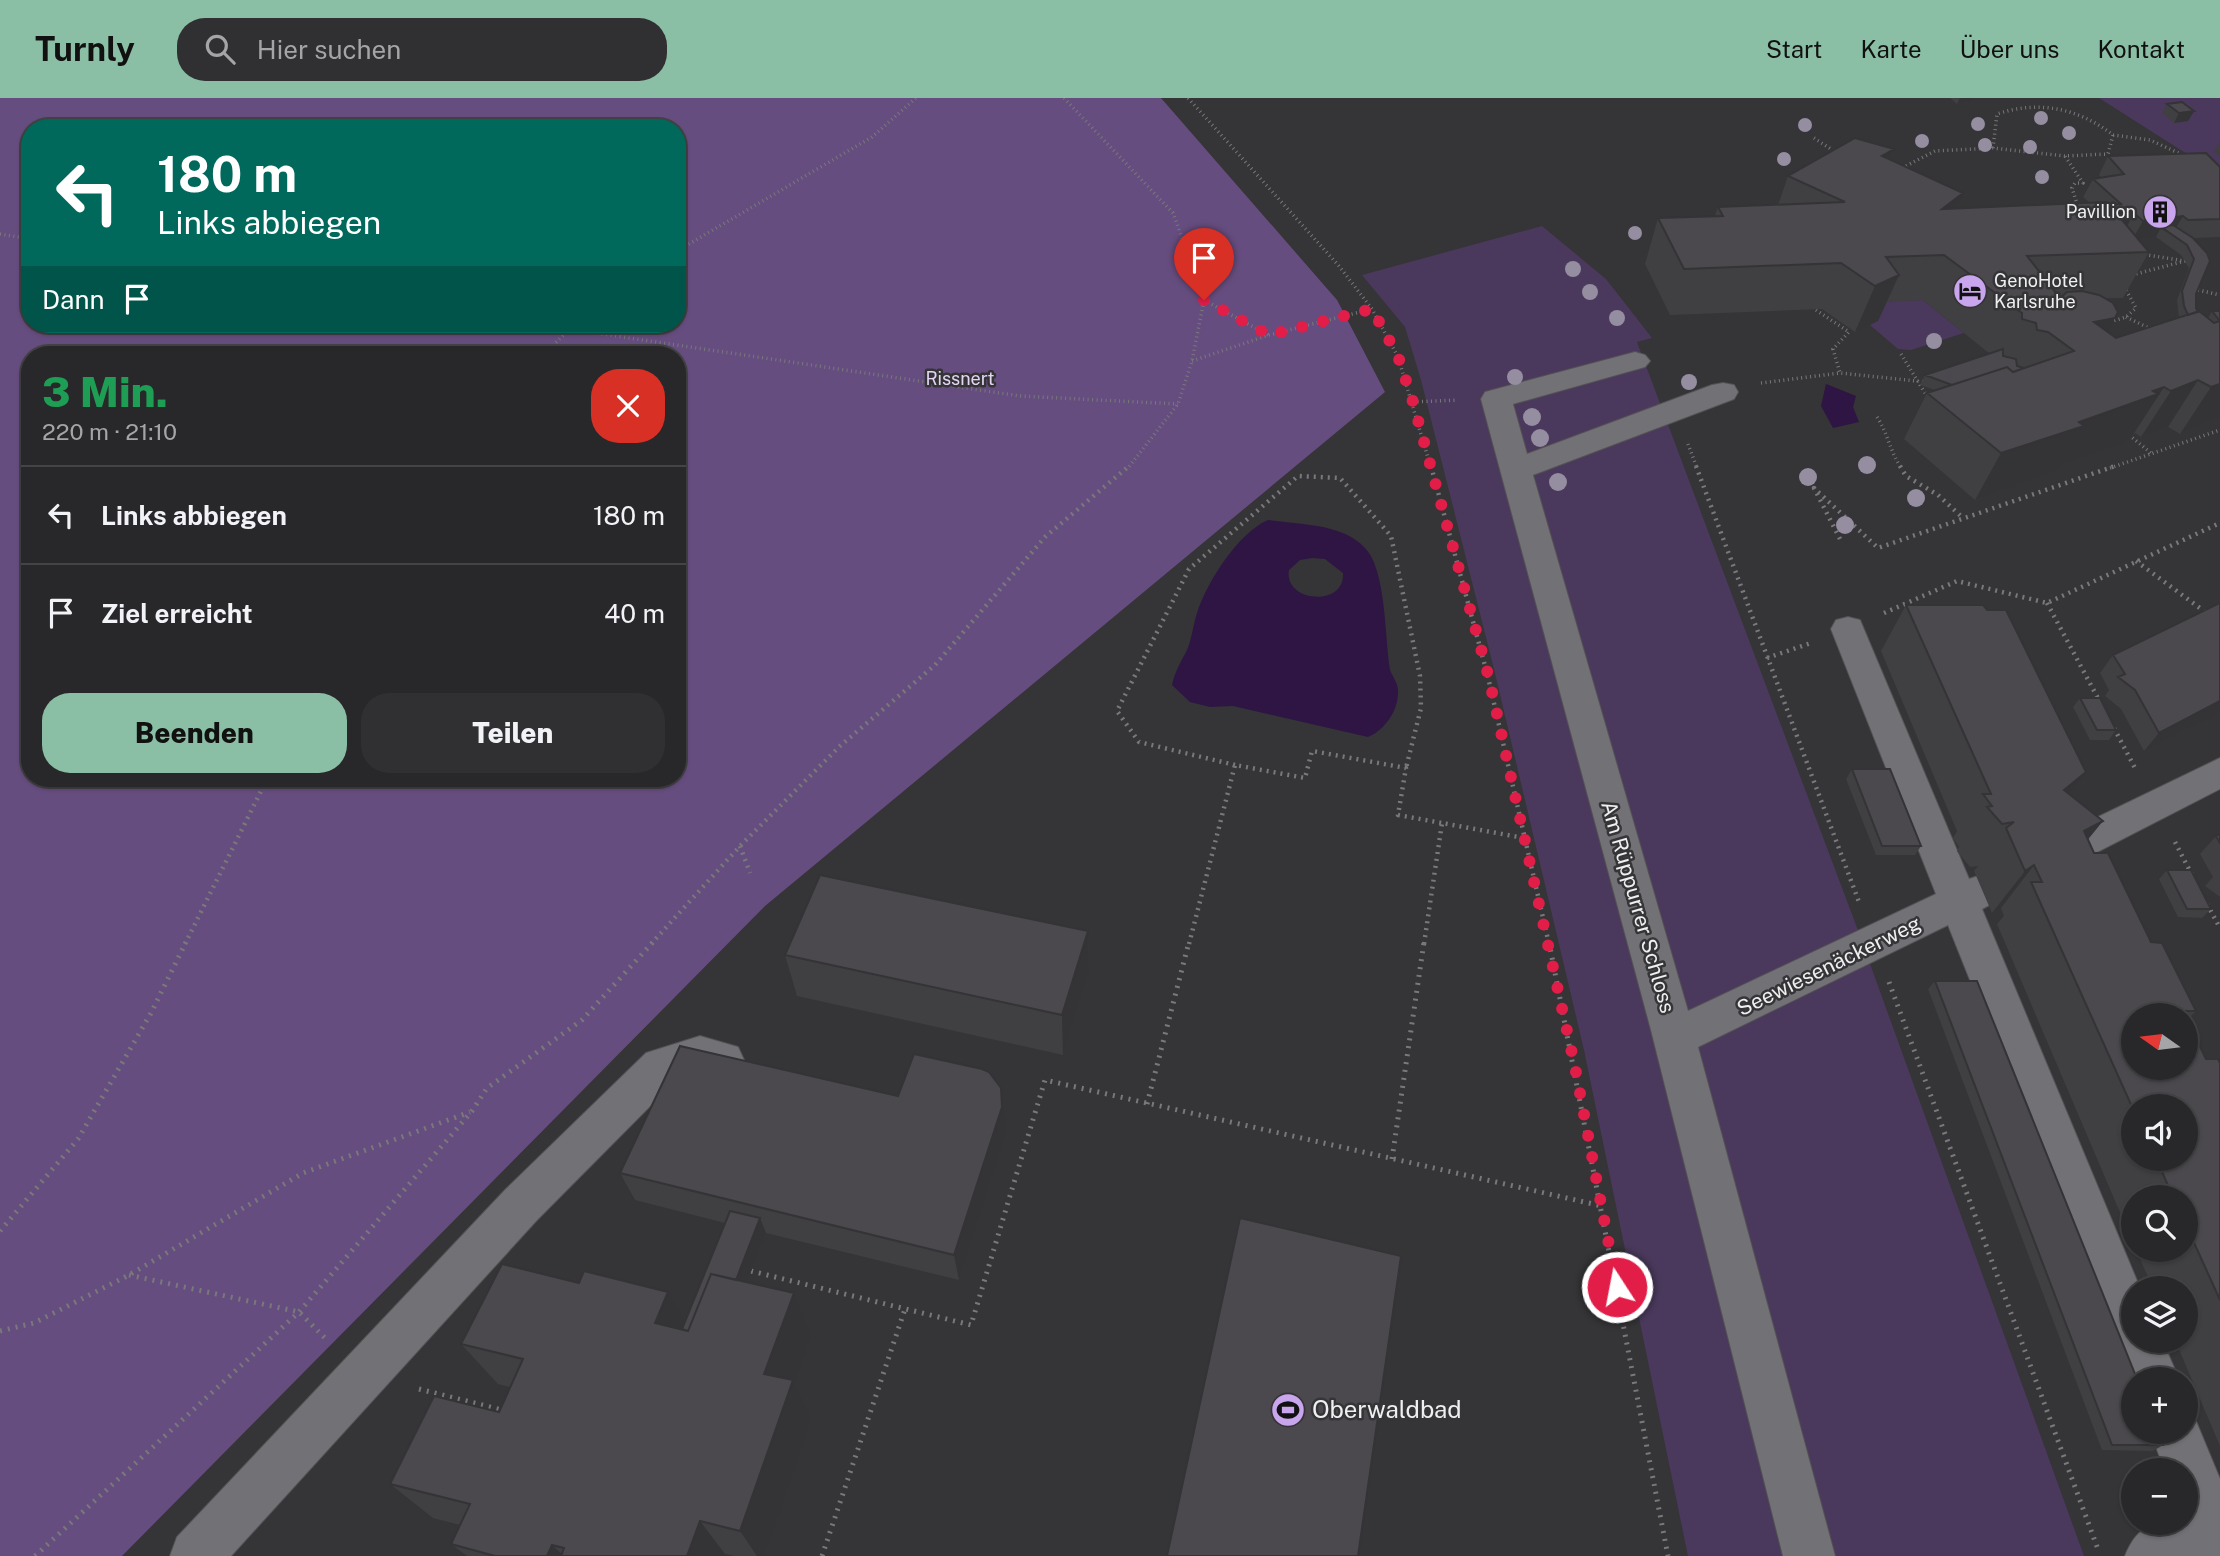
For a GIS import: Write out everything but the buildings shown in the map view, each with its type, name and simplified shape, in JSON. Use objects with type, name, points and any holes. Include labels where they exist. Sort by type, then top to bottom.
[{"type":"street","name":"Am Rüppurrer Schloss","points":[[1635,361],[1496,399],[1672,1030],[1809,1556]]},
{"type":"street","points":[[1516,470],[1736,388]]},
{"type":"street","points":[[1848,629],[1970,897],[2121,1297]]},
{"type":"street","points":[[2056,855],[2220,772]]},
{"type":"street","name":"Seewiesenäckerweg","points":[[1672,1030],[1697,1029],[1970,897]]},
{"type":"street","points":[[196,1556],[521,1205],[662,1066],[700,1055],[766,1070]]},
{"type":"street","points":[[2151,1556],[2217,1523],[2181,1444]]},
{"type":"path","points":[[686,246],[872,137],[916,98]]},
{"type":"path","points":[[35,1556],[299,1312],[472,1111],[487,1088],[582,1020],[740,846],[840,746],[935,665],[1045,537],[1124,473],[1178,404],[1192,361],[1204,300],[1173,213],[1063,98]]},
{"type":"path","points":[[1188,98],[1288,213],[1339,266],[1372,309],[1398,356],[1489,678],[1602,1206],[1668,1556]]},
{"type":"path","points":[[1993,148],[1997,114],[2033,104],[2081,113],[2097,120],[2113,135],[2134,135],[2157,140],[2189,159]]},
{"type":"path","points":[[1899,169],[1935,151],[1993,148],[2092,157],[2108,153],[2113,135]]},
{"type":"path","points":[[1814,138],[1848,160]]},
{"type":"path","points":[[2065,156],[2088,189]]},
{"type":"path","points":[[2083,183],[2075,183],[2072,196],[2084,218]]},
{"type":"path","points":[[0,234],[21,238]]},
{"type":"path","points":[[2138,253],[2194,262]]},
{"type":"path","points":[[2124,291],[2130,275],[2185,261]]},
{"type":"path","points":[[2103,324],[2126,317],[2136,308],[2116,281]]},
{"type":"path","points":[[2198,290],[2220,295]]},
{"type":"path","points":[[1204,300],[1269,335]]},
{"type":"path","points":[[1192,361],[1269,335],[1372,309]]},
{"type":"path","points":[[1816,310],[1849,332],[1833,349],[1840,373]]},
{"type":"path","points":[[2126,317],[2161,334]]},
{"type":"path","points":[[552,346],[566,333]]},
{"type":"path","points":[[590,333],[678,346]]},
{"type":"path","points":[[686,347],[1020,396],[1178,404]]},
{"type":"path","points":[[1901,354],[1928,398]]},
{"type":"path","points":[[1736,388],[1840,373],[1931,382]]},
{"type":"path","points":[[1877,417],[1888,433],[1891,452],[1906,476],[1938,495],[1964,518]]},
{"type":"path","points":[[1840,539],[1814,488],[1878,548],[2220,430]]},
{"type":"path","points":[[2129,435],[2151,453]]},
{"type":"path","points":[[1406,768],[1312,751],[1306,778],[1235,765],[1139,742],[1117,711],[1189,569],[1298,476],[1340,478],[1391,536],[1420,676],[1421,708],[1398,815],[1524,838]]},
{"type":"path","points":[[1767,658],[1848,629],[1957,581],[2047,603],[2220,523]]},
{"type":"path","points":[[2135,560],[2209,615]]},
{"type":"path","points":[[2047,603],[2104,710]]},
{"type":"path","points":[[2111,722],[2194,879]]},
{"type":"path","points":[[1147,1104],[1235,765]]},
{"type":"path","points":[[0,1231],[78,1139],[152,1013],[263,787]]},
{"type":"path","points":[[1392,1159],[1442,823]]},
{"type":"path","points":[[740,846],[750,873]]},
{"type":"path","points":[[2201,892],[2220,928]]},
{"type":"path","points":[[751,1271],[971,1325],[1045,1080],[1602,1206]]},
{"type":"path","points":[[0,1331],[34,1323],[129,1275],[303,1173],[472,1111]]},
{"type":"path","points":[[129,1275],[299,1312]]},
{"type":"path","points":[[822,1556],[905,1309]]},
{"type":"path","points":[[364,1375],[508,1412]]},
{"type":"shaded area","points":[[2099,98],[2220,98],[2220,175]]},
{"type":"shaded area","points":[[1542,226],[1606,279],[1652,338],[1637,342],[1856,925],[2084,1556],[1688,1556],[1584,1050],[1494,669],[1421,380],[1405,327],[1362,275]]},
{"type":"shaded area","points":[[1923,300],[1964,333],[1911,350],[1898,349],[1870,325],[1878,320],[1867,302]]},
{"type":"shaded area","points":[[1826,384],[1856,396],[1853,407],[1859,422],[1833,428],[1821,406]]},
{"type":"shaded area","points":[[1268,520],[1323,527],[1349,536],[1369,553],[1379,577],[1390,670],[1398,690],[1393,712],[1374,734],[1368,737],[1233,706],[1210,707],[1190,702],[1172,685],[1189,646],[1197,613],[1208,587],[1235,547],[1257,526]],"holes":[[[1325,559],[1343,573],[1341,584],[1335,592],[1315,597],[1295,589],[1290,581],[1289,570],[1300,560]]]},
{"type":"green space","name":"Rissnert","points":[[0,98],[1161,98],[1337,300],[1385,392],[765,906],[122,1556],[0,1556]]},
{"type":"place","name":"Pavillion","points":[[2160,212]]},
{"type":"place","name":"GenoHotel Karlsruhe","points":[[1970,291]]},
{"type":"place","name":"Oberwaldbad","points":[[1288,1410]]},
{"type":"route","points":[[1204,300],[1269,335],[1372,309],[1398,356],[1489,678],[1575,1067],[1617,1287]]}]
